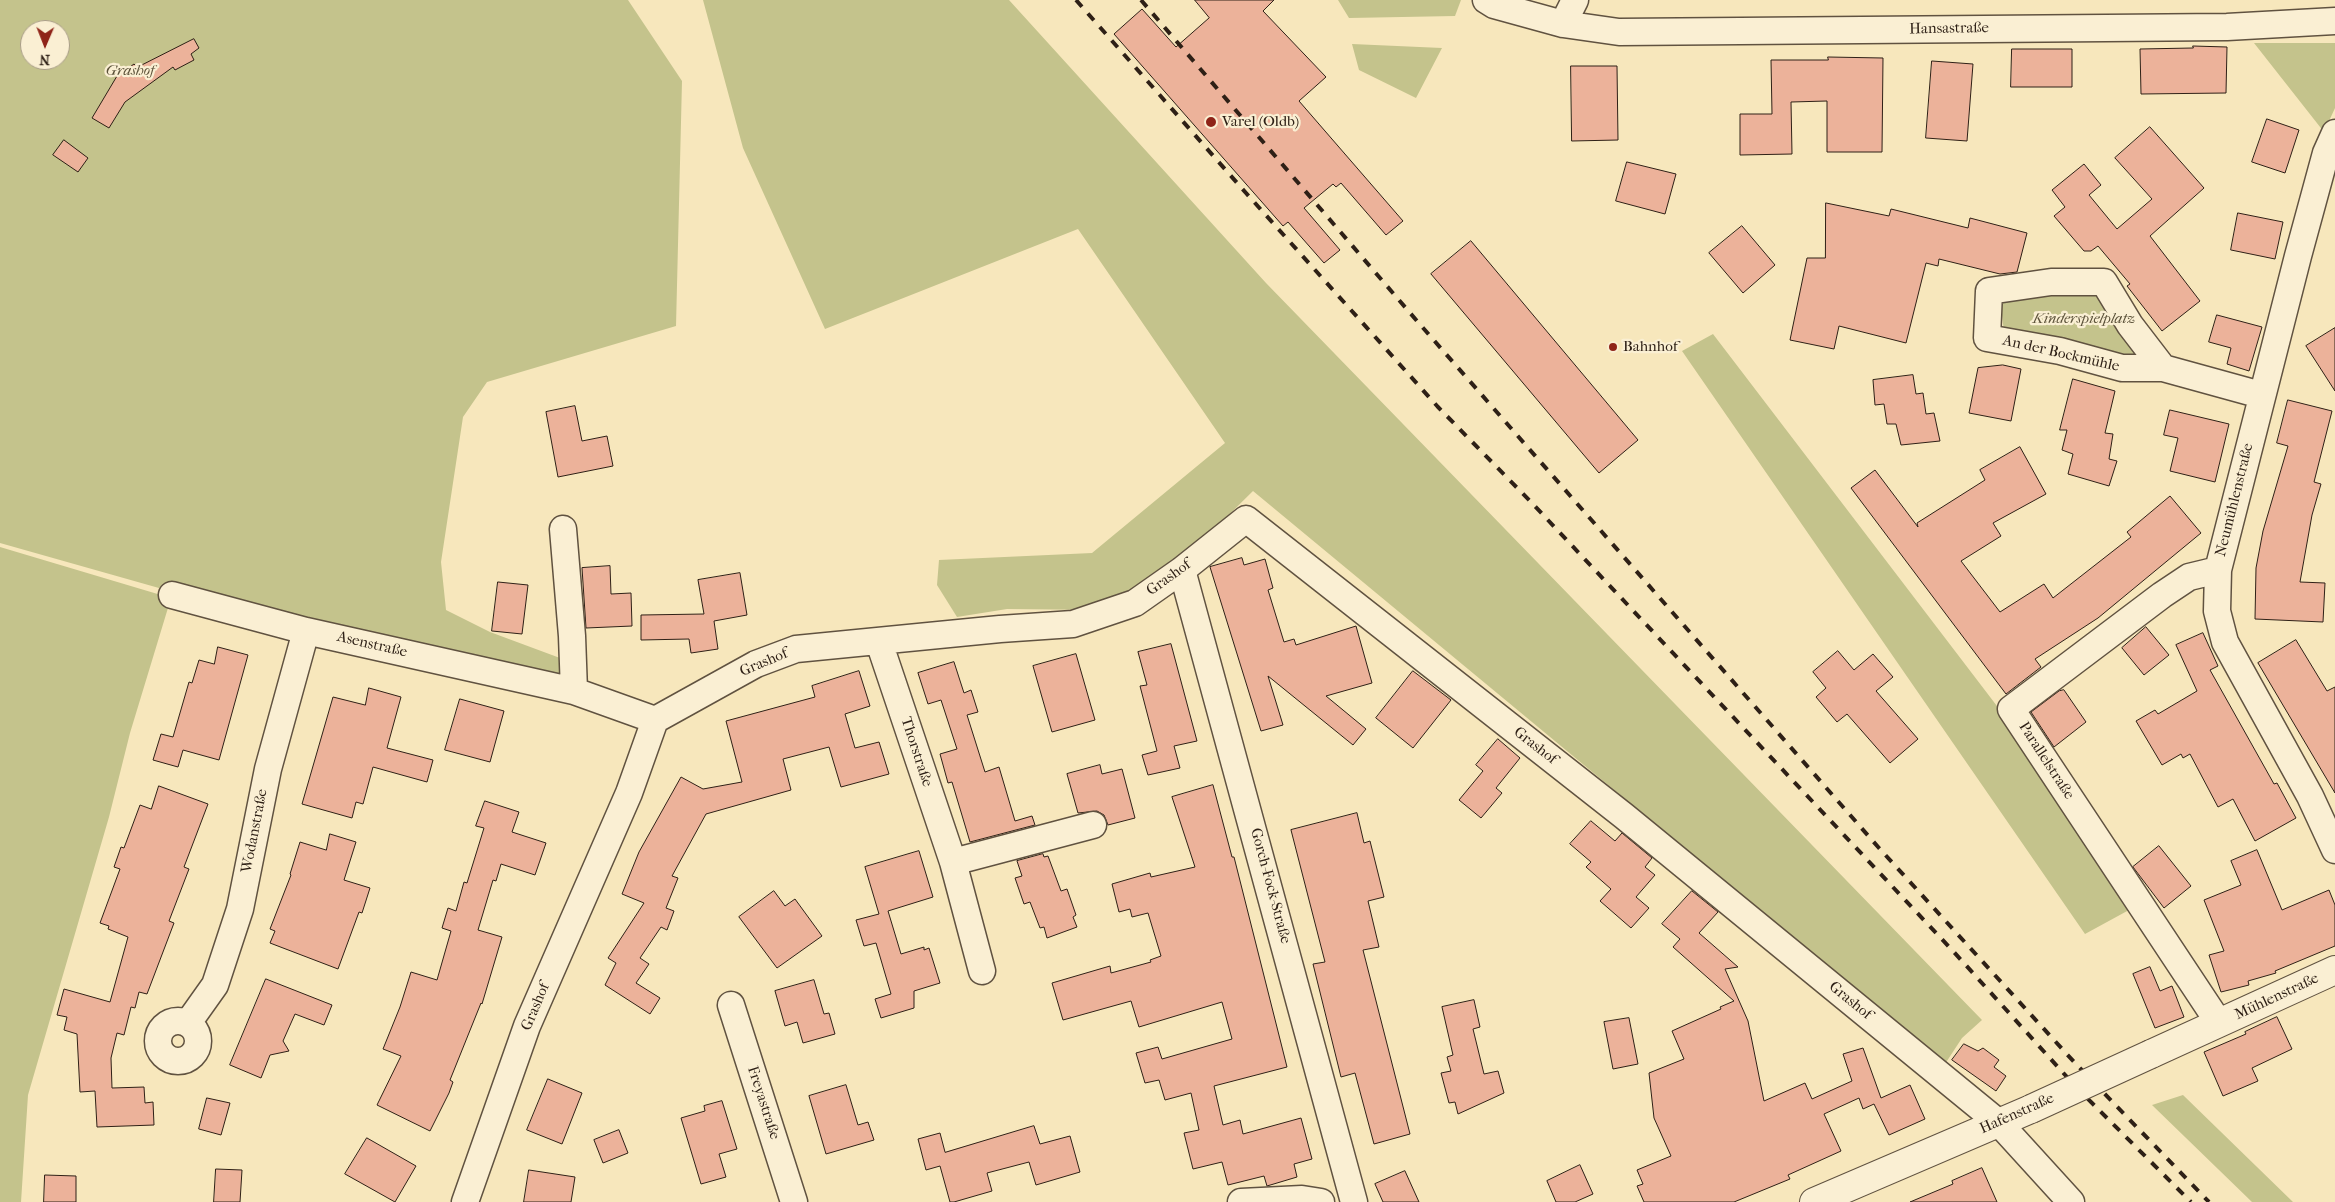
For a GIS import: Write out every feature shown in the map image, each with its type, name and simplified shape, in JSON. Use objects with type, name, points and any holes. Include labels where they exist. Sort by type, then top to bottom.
[{"type":"street","points":[[1563,24],[1575,0]]},
{"type":"street","name":"Hansastraße","points":[[1490,3],[1563,24],[1619,32],[2227,27],[2335,22]]},
{"type":"street","name":"Neumühlenstraße","points":[[2335,133],[2326,153],[2261,395],[2218,570],[2217,611],[2225,642],[2310,796],[2335,850]]},
{"type":"street","name":"An der Bockmühle","points":[[2163,368],[2130,325],[2104,282],[2051,282],[1989,291],[1987,338],[2060,352],[2122,368],[2163,368],[2261,395]]},
{"type":"street","name":"Grashof","points":[[465,1202],[527,1026],[629,793],[654,720],[756,664],[796,649],[880,642],[1000,628],[1073,624],[1135,603],[1182,570],[1246,519],[1624,816],[1999,1123]]},
{"type":"street","points":[[563,529],[572,636],[574,691]]},
{"type":"street","name":"Gorch-Fock-Straße","points":[[1182,570],[1354,1202]]},
{"type":"street","name":"Parallelstraße","points":[[2218,570],[2189,577],[2162,595],[2011,709],[2219,1023]]},
{"type":"street","name":"Asenstraße","points":[[172,595],[306,631],[574,691],[654,720]]},
{"type":"street","name":"Wodanstraße","points":[[188,1023],[215,985],[240,909],[268,769],[306,631]]},
{"type":"street","name":"Thorstraße","points":[[880,642],[953,862],[982,971]]},
{"type":"street","points":[[953,862],[1093,825]]},
{"type":"street","name":"Mühlenstraße","points":[[2219,1023],[2335,970]]},
{"type":"street","name":"Freyastraße","points":[[731,1005],[794,1202]]},
{"type":"street","name":"Hafenstraße","points":[[1814,1202],[2031,1109],[2219,1023]]},
{"type":"street","points":[[1999,1123],[2070,1202]]},
{"type":"street","points":[[1241,1202],[1302,1199],[1321,1202]]},
{"type":"green space","points":[[0,0],[628,0],[682,81],[676,326],[487,382],[463,417],[441,562],[446,610],[490,632],[560,658],[560,679],[219,605],[0,543]]},
{"type":"green space","points":[[703,0],[1009,0],[1266,283],[1982,1020],[1962,1038],[1945,1064],[1253,491],[1178,565],[1102,610],[1007,609],[957,617],[937,585],[939,560],[1092,553],[1225,443],[1078,229],[825,329],[743,148]]},
{"type":"green space","points":[[1338,0],[1461,0],[1455,16],[1349,18]]},
{"type":"green space","points":[[2254,43],[2335,43],[2335,108],[2324,132]]},
{"type":"green space","points":[[1352,44],[1442,48],[1416,98],[1359,70]]},
{"type":"green space","name":"Kinderspielplatz","points":[[2050,291],[2098,292],[2144,357],[2121,359],[2004,331],[2000,301]]},
{"type":"green space","points":[[1713,334],[2000,710],[2129,910],[2085,934],[1682,351]]},
{"type":"green space","points":[[0,547],[171,598],[130,733],[109,817],[28,1095],[21,1202],[0,1202]]},
{"type":"green space","points":[[2183,1095],[2293,1202],[2252,1202],[2152,1105]]},
{"type":"building","points":[[1195,0],[1274,0],[1263,11],[1326,77],[1299,101],[1403,221],[1386,235],[1341,183],[1336,187],[1333,184],[1304,208],[1340,250],[1324,263],[1288,222],[1283,226],[1114,34],[1142,9],[1176,47],[1209,18]]},
{"type":"building","points":[[194,39],[199,48],[191,54],[194,60],[175,70],[173,67],[125,102],[109,128],[92,118],[117,76],[134,64],[137,67]]},
{"type":"building","points":[[2193,46],[2227,47],[2226,93],[2141,94],[2140,49],[2193,48]]},
{"type":"building","points":[[2012,49],[2072,49],[2072,87],[2011,87]]},
{"type":"building","points":[[1828,57],[1883,58],[1882,152],[1827,152],[1827,101],[1791,102],[1792,154],[1740,155],[1740,114],[1772,114],[1771,60],[1828,60]]},
{"type":"building","points":[[1932,61],[1973,64],[1967,141],[1926,138]]},
{"type":"building","points":[[1571,66],[1617,66],[1618,140],[1572,141]]},
{"type":"building","points":[[2267,119],[2299,130],[2285,173],[2252,162]]},
{"type":"building","points":[[2150,127],[2204,188],[2150,236],[2200,301],[2162,331],[2127,286],[2130,284],[2098,246],[2091,251],[2084,251],[2054,216],[2065,207],[2052,190],[2084,164],[2101,185],[2089,195],[2117,229],[2152,199],[2115,158]]},
{"type":"building","points":[[64,140],[88,158],[78,172],[53,155]]},
{"type":"building","points":[[1627,162],[1676,174],[1665,214],[1616,201]]},
{"type":"building","points":[[1826,203],[1889,216],[1891,209],[1968,228],[1970,218],[2027,233],[2017,272],[2000,274],[1939,259],[1938,266],[1926,263],[1906,343],[1839,326],[1834,349],[1790,340],[1807,258],[1825,258]]},
{"type":"building","points":[[2238,213],[2283,222],[2275,259],[2231,250]]},
{"type":"building","points":[[1742,226],[1775,265],[1743,293],[1709,253]]},
{"type":"building","points":[[1471,241],[1638,440],[1599,473],[1431,274]]},
{"type":"building","points":[[2217,315],[2262,327],[2249,371],[2227,364],[2231,348],[2209,342]]},
{"type":"building","points":[[2335,328],[2335,391],[2306,346]]},
{"type":"building","points":[[2003,365],[2021,369],[2011,421],[1969,413],[1978,368]]},
{"type":"building","points":[[1913,375],[1916,394],[1923,393],[1926,414],[1934,413],[1940,441],[1901,445],[1896,424],[1887,424],[1884,404],[1875,405],[1873,380]]},
{"type":"building","points":[[2073,379],[2115,391],[2105,433],[2113,434],[2109,459],[2117,461],[2109,486],[2068,474],[2073,454],[2062,450],[2067,430],[2060,430]]},
{"type":"building","points":[[2288,400],[2332,411],[2314,482],[2321,484],[2312,515],[2300,582],[2325,583],[2323,622],[2255,619],[2256,568],[2263,531],[2288,446],[2277,443]]},
{"type":"building","points":[[575,406],[582,441],[607,436],[613,466],[558,477],[546,412]]},
{"type":"building","points":[[2170,410],[2229,424],[2215,482],[2170,471],[2178,438],[2164,435]]},
{"type":"building","points":[[2020,447],[2046,494],[1993,523],[2001,536],[1961,561],[2000,612],[2044,584],[2053,598],[2131,537],[2127,532],[2170,496],[2201,533],[2098,618],[2035,659],[2041,667],[2006,694],[1851,488],[1875,470],[1918,527],[1917,523],[1985,480],[1980,470]]},
{"type":"building","points":[[1242,558],[1244,565],[1265,559],[1273,588],[1268,590],[1284,642],[1294,639],[1296,645],[1356,626],[1372,683],[1326,696],[1366,729],[1353,745],[1268,676],[1283,725],[1261,731],[1210,567]]},
{"type":"building","points":[[610,566],[611,594],[631,593],[632,626],[586,628],[582,568]]},
{"type":"building","points":[[740,573],[747,615],[714,621],[718,649],[691,653],[689,639],[641,640],[641,615],[704,614],[698,580]]},
{"type":"building","points":[[498,582],[528,585],[522,634],[492,631]]},
{"type":"building","points":[[2146,627],[2169,655],[2144,675],[2122,648]]},
{"type":"building","points":[[2203,633],[2218,666],[2210,670],[2274,784],[2277,783],[2296,818],[2255,841],[2233,799],[2218,807],[2190,754],[2183,758],[2181,754],[2162,765],[2136,721],[2155,710],[2158,714],[2197,691],[2176,645]]},
{"type":"building","points":[[2296,640],[2327,691],[2335,687],[2335,793],[2258,663]]},
{"type":"building","points":[[1171,644],[1197,741],[1174,746],[1180,768],[1148,775],[1142,755],[1157,751],[1140,686],[1147,685],[1138,652]]},
{"type":"building","points":[[218,647],[248,655],[219,760],[183,750],[178,767],[153,760],[161,734],[173,737],[189,682],[192,683],[199,660],[214,664]]},
{"type":"building","points":[[1838,651],[1854,670],[1873,654],[1893,677],[1876,691],[1918,739],[1890,763],[1847,714],[1837,722],[1816,697],[1826,688],[1813,672]]},
{"type":"building","points":[[1076,654],[1095,720],[1052,732],[1033,666]]},
{"type":"building","points":[[954,662],[964,693],[971,690],[978,712],[967,715],[985,772],[999,767],[1015,821],[1032,816],[1035,825],[970,842],[952,782],[948,783],[940,754],[957,749],[941,700],[928,704],[918,673]]},
{"type":"building","points":[[859,671],[870,706],[845,714],[855,748],[879,742],[889,774],[841,787],[829,747],[783,759],[791,790],[706,814],[672,876],[678,878],[666,908],[674,911],[667,930],[661,927],[640,958],[649,964],[636,983],[660,998],[650,1014],[605,985],[616,963],[608,958],[644,903],[622,894],[639,852],[681,777],[703,789],[742,782],[726,721],[815,697],[812,686]]},
{"type":"building","points":[[1413,671],[1451,700],[1413,748],[1376,718]]},
{"type":"building","points":[[369,688],[401,697],[387,748],[433,760],[427,782],[373,767],[363,804],[356,802],[352,818],[302,804],[333,697],[365,705]]},
{"type":"building","points":[[2064,690],[2086,722],[2054,747],[2031,712],[2059,691]]},
{"type":"building","points":[[460,699],[504,711],[490,762],[445,750]]},
{"type":"building","points":[[1498,739],[1520,758],[1496,788],[1502,793],[1481,818],[1459,800],[1483,771],[1476,765]]},
{"type":"building","points":[[1100,765],[1102,774],[1122,769],[1135,818],[1108,825],[1104,815],[1097,811],[1078,813],[1067,774]]},
{"type":"building","points":[[1213,785],[1232,857],[1234,857],[1287,1067],[1214,1086],[1223,1125],[1240,1120],[1243,1134],[1301,1118],[1312,1159],[1294,1164],[1297,1177],[1267,1186],[1264,1176],[1228,1185],[1222,1162],[1193,1169],[1184,1133],[1199,1130],[1191,1093],[1165,1100],[1159,1080],[1145,1083],[1136,1053],[1158,1047],[1162,1059],[1232,1039],[1222,1002],[1139,1027],[1131,1001],[1063,1020],[1052,983],[1110,966],[1111,973],[1151,962],[1150,960],[1161,956],[1148,913],[1132,917],[1130,909],[1119,912],[1112,884],[1150,873],[1151,877],[1195,867],[1172,797]]},
{"type":"building","points":[[159,786],[208,804],[184,867],[189,869],[169,921],[174,923],[147,994],[139,992],[135,1008],[131,1007],[124,1035],[117,1033],[111,1058],[112,1088],[144,1087],[145,1103],[153,1102],[154,1125],[97,1127],[95,1091],[80,1092],[77,1034],[64,1030],[67,1017],[57,1015],[64,989],[110,1002],[128,937],[108,929],[109,926],[100,923],[120,869],[114,867],[121,847],[124,848],[140,805],[151,809]]},
{"type":"building","points":[[485,801],[519,812],[512,832],[546,843],[535,875],[501,864],[496,881],[493,880],[478,930],[502,937],[482,1004],[450,1080],[453,1082],[449,1093],[430,1131],[377,1105],[401,1056],[383,1049],[400,1007],[411,972],[437,980],[451,931],[442,928],[448,908],[456,911],[464,882],[467,883],[484,828],[476,826]]},
{"type":"building","points":[[1357,813],[1364,843],[1370,841],[1384,897],[1368,901],[1379,947],[1363,950],[1410,1134],[1374,1144],[1355,1073],[1341,1077],[1313,964],[1325,962],[1291,830]]},
{"type":"building","points":[[1591,821],[1615,841],[1622,833],[1652,858],[1645,867],[1655,875],[1636,897],[1649,908],[1631,928],[1600,901],[1611,889],[1586,867],[1591,862],[1570,844]]},
{"type":"building","points":[[330,834],[356,842],[344,880],[370,888],[362,913],[359,912],[338,969],[270,943],[275,931],[270,929],[291,875],[300,842],[326,850]]},
{"type":"building","points":[[2159,846],[2191,886],[2164,908],[2133,867]]},
{"type":"building","points":[[2257,850],[2282,910],[2329,890],[2335,905],[2335,946],[2275,971],[2276,973],[2248,981],[2249,985],[2221,992],[2209,955],[2224,951],[2204,900],[2241,885],[2231,861]]},
{"type":"building","points":[[919,851],[933,897],[888,911],[901,954],[924,947],[924,950],[929,948],[940,983],[914,991],[914,1008],[881,1018],[875,999],[891,994],[876,943],[864,946],[856,920],[879,914],[865,867]]},
{"type":"building","points":[[1043,854],[1044,857],[1048,856],[1061,891],[1067,889],[1076,915],[1073,917],[1077,927],[1047,938],[1044,927],[1040,928],[1030,902],[1024,904],[1015,878],[1022,876],[1017,861]]},
{"type":"building","points":[[774,891],[785,906],[795,899],[822,936],[777,968],[739,917]]},
{"type":"building","points":[[1692,891],[1718,912],[1699,933],[1738,967],[1725,969],[1748,1021],[1764,1101],[1805,1083],[1812,1099],[1852,1081],[1843,1054],[1863,1048],[1881,1098],[1910,1085],[1925,1119],[1889,1135],[1874,1104],[1863,1109],[1859,1098],[1824,1114],[1841,1151],[1788,1175],[1790,1179],[1734,1202],[1644,1202],[1637,1186],[1643,1184],[1637,1170],[1671,1156],[1654,1118],[1649,1073],[1684,1059],[1672,1031],[1721,1009],[1720,1007],[1734,1001],[1673,947],[1680,939],[1662,924]]},
{"type":"building","points":[[2150,967],[2160,991],[2172,986],[2184,1017],[2155,1028],[2133,974]]},
{"type":"building","points":[[266,979],[332,1005],[324,1025],[295,1014],[283,1041],[289,1051],[270,1055],[261,1078],[230,1065]]},
{"type":"building","points":[[814,980],[824,1014],[829,1013],[835,1034],[803,1043],[797,1022],[785,1026],[775,991]]},
{"type":"building","points":[[1474,1000],[1480,1027],[1473,1029],[1484,1074],[1498,1071],[1504,1093],[1458,1114],[1455,1102],[1449,1103],[1441,1073],[1451,1071],[1447,1057],[1453,1055],[1442,1007]]},
{"type":"building","points":[[2277,1017],[2292,1049],[2252,1068],[2258,1081],[2223,1096],[2204,1052],[2246,1034],[2245,1032]]},
{"type":"building","points":[[1629,1018],[1638,1064],[1613,1069],[1604,1022]]},
{"type":"building","points":[[1964,1044],[1978,1051],[1983,1048],[1999,1060],[1994,1067],[2006,1076],[1996,1091],[1952,1060]]},
{"type":"building","points":[[548,1079],[582,1093],[562,1144],[527,1130]]},
{"type":"building","points":[[846,1085],[858,1125],[868,1122],[874,1140],[826,1154],[809,1096]]},
{"type":"building","points":[[207,1098],[230,1103],[221,1135],[199,1129]]},
{"type":"building","points":[[722,1101],[737,1149],[719,1154],[726,1177],[701,1184],[681,1118],[705,1111],[704,1106]]},
{"type":"building","points":[[1034,1126],[1040,1144],[1070,1136],[1080,1172],[1036,1185],[1029,1162],[987,1173],[992,1191],[954,1202],[950,1202],[940,1166],[926,1170],[918,1139],[940,1133],[945,1152]]},
{"type":"building","points":[[619,1130],[628,1153],[603,1163],[594,1140]]},
{"type":"building","points":[[367,1138],[416,1166],[395,1202],[345,1174]]},
{"type":"building","points":[[1580,1165],[1593,1194],[1575,1202],[1556,1202],[1547,1181]]},
{"type":"building","points":[[1982,1168],[1997,1202],[1910,1202],[1953,1184],[1952,1181]]},
{"type":"building","points":[[216,1169],[242,1170],[240,1202],[214,1202]]},
{"type":"building","points":[[529,1170],[575,1177],[571,1202],[524,1202]]},
{"type":"building","points":[[1405,1171],[1419,1202],[1383,1202],[1375,1184]]},
{"type":"building","points":[[45,1175],[76,1176],[76,1202],[44,1202]]},
{"type":"railway","points":[[1076,0],[1438,407],[1531,502],[1953,951],[2076,1087],[2191,1202]]},
{"type":"railway","points":[[1141,0],[1417,321],[1879,848],[2075,1063],[2209,1202]]},
{"type":"place","name":"Varel (Oldb)","points":[[1211,122]]},
{"type":"place","name":"Bahnhof","points":[[1613,347]]}]
